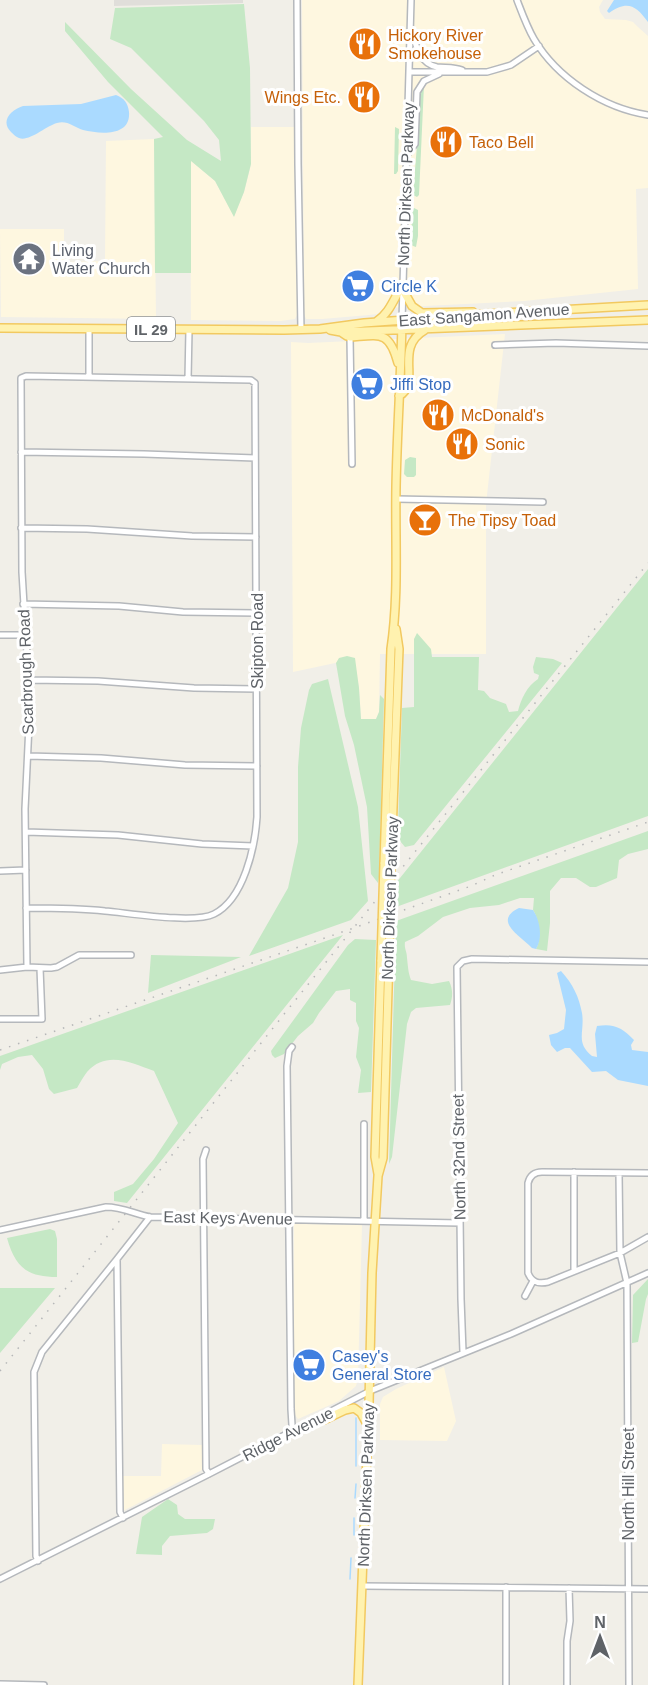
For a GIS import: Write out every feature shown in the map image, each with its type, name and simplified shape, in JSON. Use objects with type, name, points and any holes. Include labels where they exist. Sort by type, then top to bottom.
[{"type":"main road","points":[[376,322],[390,311],[393,300],[403,287],[412,306],[422,313],[468,311],[487,314]]},
{"type":"main road","name":"East Sangamon Avenue","points":[[0,328],[301,330],[487,314],[648,305]]},
{"type":"main road","name":"East Sangamon Avenue","points":[[320,329],[341,332],[648,320]]},
{"type":"main road","name":"North Dirksen Parkway","points":[[358,1685],[370,1391],[372,1273],[378,1176],[382,1158],[389,956],[391,649],[397,581],[396,499],[402,321]]},
{"type":"main road","points":[[399,396],[408,386],[409,346],[416,336],[427,329]]},
{"type":"main road","points":[[341,332],[350,337],[379,335],[394,349],[400,367]]},
{"type":"main road","name":"North Dirksen Parkway","points":[[378,1176],[375,1157],[381,960],[388,862]]},
{"type":"main road","points":[[312,1421],[324,1420],[354,1408],[363,1415],[368,1427]]},
{"type":"street","points":[[297,0],[301,330]]},
{"type":"street","name":"North Dirksen Parkway","points":[[402,321],[411,0]]},
{"type":"street","points":[[517,0],[539,46],[558,69],[582,88],[611,104],[648,115]]},
{"type":"street","points":[[410,24],[417,48],[425,62],[435,67],[458,68],[470,72]]},
{"type":"street","points":[[409,72],[487,72],[503,68],[539,46]]},
{"type":"street","points":[[406,155],[415,144],[417,92],[424,81],[444,72]]},
{"type":"street","points":[[89,329],[88,377],[188,379],[189,330]]},
{"type":"street","points":[[350,337],[352,464]]},
{"type":"street","points":[[495,345],[578,343],[648,346]]},
{"type":"street","name":"Scarbrough Road","points":[[27,968],[26,832],[29,680],[23,604],[20,387],[22,377],[88,377]]},
{"type":"street","name":"Skipton Road","points":[[26,908],[199,918],[216,913],[227,904],[244,874],[253,846],[258,817],[255,383],[248,379],[188,379]]},
{"type":"street","points":[[21,452],[255,458]]},
{"type":"street","points":[[396,499],[543,502]]},
{"type":"street","points":[[21,528],[256,537]]},
{"type":"street","points":[[23,604],[97,605],[183,612],[256,613]]},
{"type":"street","points":[[0,635],[26,635]]},
{"type":"street","points":[[29,680],[257,689]]},
{"type":"street","points":[[28,756],[93,757],[185,765],[258,766]]},
{"type":"street","points":[[26,832],[118,835],[185,843],[253,846]]},
{"type":"street","points":[[0,871],[26,870]]},
{"type":"street","points":[[0,970],[57,967],[79,955],[131,955]]},
{"type":"street","name":"North 32nd Street","points":[[463,1353],[456,975],[459,963],[472,959],[648,962]]},
{"type":"street","points":[[0,1019],[42,1019],[40,968]]},
{"type":"street","points":[[292,1047],[287,1058],[291,1408],[294,1430]]},
{"type":"street","points":[[364,1124],[364,1220]]},
{"type":"street","points":[[206,1150],[203,1159],[206,1469],[209,1474]]},
{"type":"street","points":[[648,1173],[539,1172],[531,1176],[527,1191],[528,1273],[533,1281],[541,1284],[620,1253],[648,1238]]},
{"type":"street","points":[[574,1172],[574,1271]]},
{"type":"street","name":"North Hill Street","points":[[619,1173],[620,1253],[627,1283],[629,1685]]},
{"type":"street","name":"East Keys Avenue","points":[[0,1230],[106,1207],[119,1207],[150,1216],[460,1222]]},
{"type":"street","points":[[38,1561],[36,1556],[33,1372],[42,1352],[150,1216]]},
{"type":"street","points":[[117,1259],[120,1512],[123,1518]]},
{"type":"street","name":"Ridge Avenue","points":[[0,1579],[370,1391],[511,1334],[648,1273]]},
{"type":"street","points":[[525,1296],[533,1281]]},
{"type":"street","points":[[363,1586],[648,1588]]},
{"type":"street","points":[[506,1587],[506,1685]]},
{"type":"street","points":[[567,1685],[569,1588]]},
{"type":"street","points":[[0,1684],[44,1685]]},
{"type":"shaded area","points":[[114,0],[243,0],[243,3],[114,6]]},
{"type":"shaded area","points":[[302,0],[603,0],[599,7],[605,19],[633,22],[648,36],[648,188],[636,189],[638,289],[524,301],[385,308],[377,314],[306,319],[304,314]]},
{"type":"shaded area","points":[[251,127],[296,127],[298,313],[295,319],[281,321],[191,320],[190,160],[215,181],[234,216],[244,192],[251,164]]},
{"type":"shaded area","points":[[154,139],[156,319],[1,317],[0,229],[64,229],[64,262],[105,261],[106,141]]},
{"type":"shaded area","points":[[505,334],[486,504],[486,654],[380,654],[379,712],[376,719],[361,719],[354,659],[293,672],[291,342]]},
{"type":"shaded area","points":[[294,1224],[362,1225],[356,1386],[339,1401],[298,1419],[295,1415],[293,1395]]},
{"type":"shaded area","points":[[444,1367],[456,1421],[447,1441],[380,1440],[380,1404],[383,1397]]},
{"type":"shaded area","points":[[162,1444],[202,1445],[202,1470],[123,1511],[123,1476],[161,1476]]},
{"type":"green space","points":[[244,4],[250,68],[251,164],[244,192],[234,217],[215,181],[191,161],[191,273],[155,273],[154,139],[163,137],[108,82],[65,31],[65,22],[131,89],[187,140],[221,161],[219,140],[204,121],[131,48],[110,39],[115,8]]},
{"type":"green space","points":[[424,85],[419,195],[417,197],[413,195],[419,96]]},
{"type":"green space","points":[[395,127],[399,129],[398,171],[394,174]]},
{"type":"green space","points":[[414,208],[418,210],[416,247],[411,244],[412,210]]},
{"type":"green space","points":[[410,457],[416,458],[414,477],[407,477],[404,474],[405,460]]},
{"type":"green space","points":[[648,569],[648,816],[396,907],[396,883]]},
{"type":"green space","points":[[417,633],[431,649],[432,657],[479,657],[478,690],[506,704],[509,712],[518,711],[525,693],[538,679],[539,675],[534,673],[533,667],[536,657],[553,659],[562,663],[414,845],[405,847],[400,841],[398,828],[402,708],[414,707],[414,639]]},
{"type":"green space","points":[[347,656],[355,658],[361,719],[376,719],[379,712],[380,695],[384,699],[378,883],[371,874],[367,807],[354,745],[345,716],[336,663],[339,658]]},
{"type":"green space","points":[[328,679],[358,807],[368,901],[351,920],[249,956],[288,888],[298,842],[298,767],[301,728],[312,684]]},
{"type":"green space","points":[[648,831],[648,849],[628,854],[619,860],[617,878],[596,887],[590,887],[576,878],[561,878],[550,891],[547,951],[536,949],[539,935],[533,910],[534,898],[520,898],[499,905],[470,908],[443,917],[418,936],[405,942],[411,980],[432,984],[449,981],[452,996],[450,1005],[416,1008],[411,1012],[407,1024],[392,1157],[389,1164],[396,921]]},
{"type":"green space","points":[[343,935],[127,1203],[114,1201],[114,1192],[133,1184],[154,1159],[178,1123],[154,1071],[119,1060],[103,1061],[87,1072],[77,1088],[54,1094],[49,1089],[43,1069],[32,1055],[18,1057],[2,1064],[0,1070],[0,1056]]},
{"type":"green space","points":[[355,939],[376,940],[371,1092],[358,1093],[361,1070],[356,1057],[359,1028],[356,1021],[356,1003],[350,1000],[350,989],[336,991],[313,1023],[298,1036],[284,1054],[275,1058],[271,1051],[348,945]]},
{"type":"green space","points":[[151,955],[241,957],[148,993]]},
{"type":"green space","points":[[50,1229],[55,1231],[57,1239],[57,1277],[38,1275],[24,1268],[14,1256],[7,1238]]},
{"type":"green space","points":[[648,1279],[648,1294],[638,1342],[632,1343],[633,1295]]},
{"type":"green space","points":[[0,1288],[55,1288],[0,1353]]},
{"type":"green space","points":[[168,1499],[177,1505],[178,1514],[185,1519],[215,1519],[213,1529],[207,1533],[170,1536],[162,1546],[162,1555],[136,1554],[142,1517]]},
{"type":"water","points":[[614,0],[648,0],[648,22],[631,6],[621,7],[609,13],[607,11]]},
{"type":"water","points":[[116,95],[125,101],[129,112],[125,126],[120,130],[106,133],[90,131],[61,122],[23,139],[18,138],[8,128],[8,116],[23,106],[81,104]]},
{"type":"water","points":[[519,908],[533,910],[537,919],[540,934],[536,949],[532,948],[508,923],[511,913]]},
{"type":"water","points":[[561,971],[572,986],[579,1002],[583,1020],[582,1041],[587,1051],[597,1057],[595,1034],[597,1026],[613,1026],[626,1032],[634,1040],[631,1045],[632,1050],[648,1052],[648,1086],[618,1080],[606,1071],[592,1072],[570,1048],[557,1052],[551,1045],[549,1035],[564,1029],[566,1010],[557,973]]},
{"type":"waterway","points":[[356,1418],[356,1466]]},
{"type":"waterway","points":[[355,1498],[356,1484]]},
{"type":"waterway","points":[[354,1518],[354,1535]]},
{"type":"waterway","points":[[350,1579],[351,1558]]},
{"type":"railway","points":[[0,1371],[648,563]]},
{"type":"railway","points":[[0,1050],[348,930],[471,886],[495,875],[648,822]]},
{"type":"place","name":"Hickory River Smokehouse","points":[[365,44]]},
{"type":"place","name":"Wings Etc.","points":[[364,97]]},
{"type":"place","name":"Taco Bell","points":[[446,142]]},
{"type":"place","name":"Living Water Church","points":[[29,259]]},
{"type":"place","name":"Circle K","points":[[358,286]]},
{"type":"place","name":"Jiffi Stop","points":[[367,384]]},
{"type":"place","name":"McDonald's","points":[[438,415]]},
{"type":"place","name":"Sonic","points":[[462,444]]},
{"type":"place","name":"The Tipsy Toad","points":[[425,520]]},
{"type":"place","name":"Casey's General Store","points":[[309,1365]]}]
